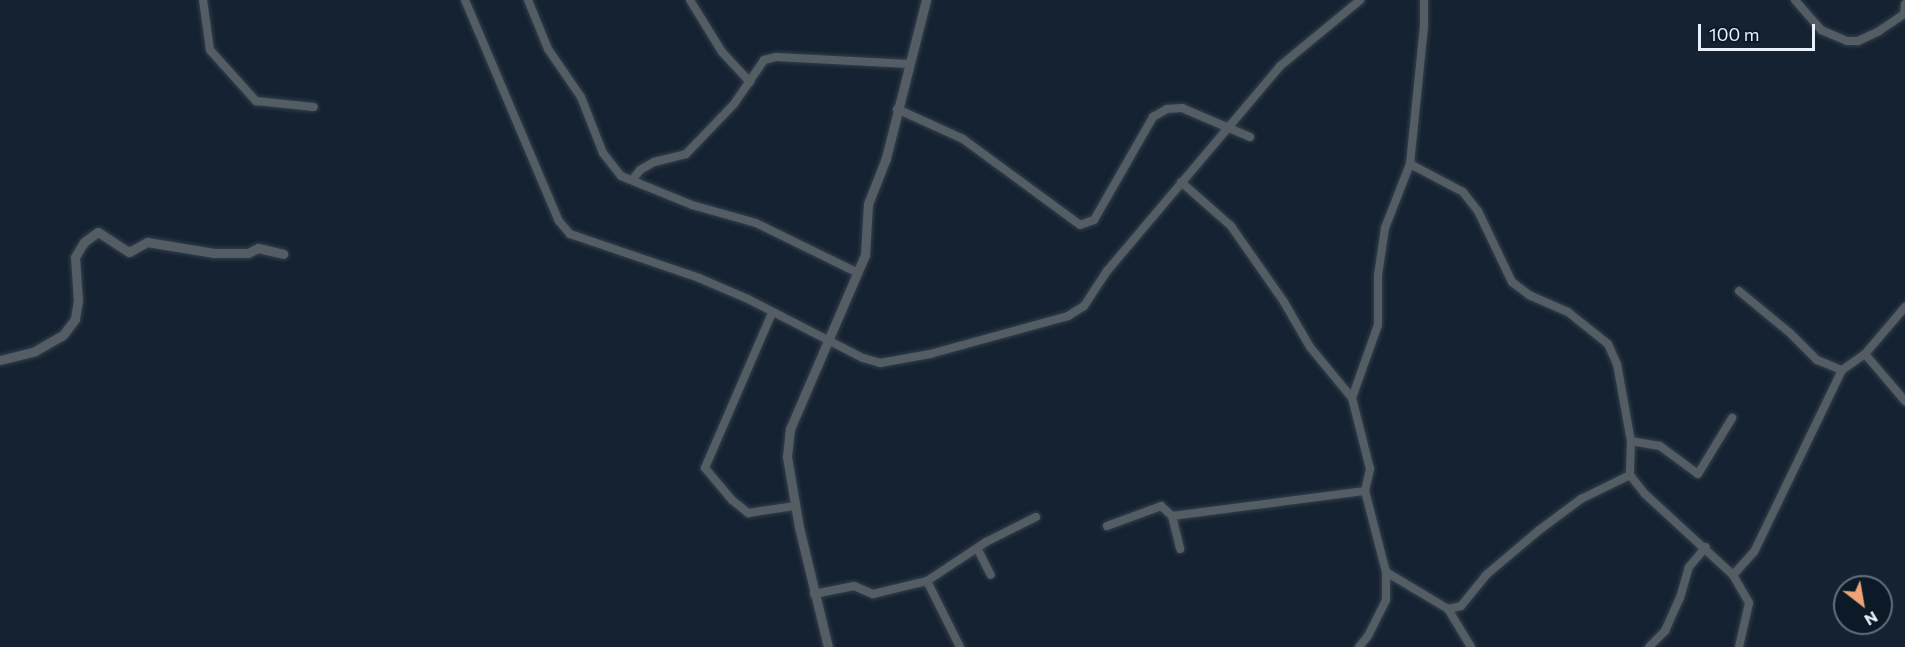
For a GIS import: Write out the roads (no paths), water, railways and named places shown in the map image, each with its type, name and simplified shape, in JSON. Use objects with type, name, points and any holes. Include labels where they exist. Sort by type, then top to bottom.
[{"type":"street","points":[[203,0],[210,50],[256,101],[314,107]]},
{"type":"street","points":[[465,0],[559,221],[570,234],[699,278],[748,299],[863,358],[880,363],[930,354],[1068,316],[1084,306],[1107,271],[1280,66],[1360,0]]},
{"type":"street","points":[[528,0],[548,49],[581,97],[603,153],[621,176],[692,205],[756,223],[858,273]]},
{"type":"street","points":[[690,0],[722,52],[750,81]]},
{"type":"street","points":[[828,647],[795,507],[787,457],[789,429],[865,255],[868,204],[886,158],[926,0]]},
{"type":"street","points":[[1353,398],[1378,325],[1378,275],[1385,228],[1410,164],[1424,27],[1424,0]]},
{"type":"street","points":[[1794,0],[1821,30],[1847,41],[1858,41],[1879,31],[1904,14],[1905,2]]},
{"type":"street","points":[[632,180],[640,170],[654,162],[686,154],[734,104],[764,60],[776,57],[909,64]]},
{"type":"street","points":[[897,109],[963,139],[1080,225],[1094,220],[1154,117],[1167,109],[1182,108],[1229,126],[1250,137]]},
{"type":"street","points":[[1410,164],[1463,192],[1478,211],[1512,282],[1529,295],[1568,312],[1608,344],[1617,364],[1630,441],[1630,475],[1645,494],[1706,547],[1733,575],[1749,603],[1739,647]]},
{"type":"street","points":[[1181,182],[1231,226],[1284,302],[1310,347],[1353,398],[1370,469],[1365,491],[1386,572],[1386,600],[1368,636],[1359,647]]},
{"type":"street","points":[[0,360],[35,351],[63,335],[75,319],[78,301],[75,257],[84,242],[98,232],[129,252],[147,242],[214,253],[248,253],[258,248],[283,254]]},
{"type":"street","points":[[1739,291],[1791,333],[1817,360],[1842,369]]},
{"type":"street","points":[[1733,575],[1754,552],[1842,369],[1865,354],[1905,307]]},
{"type":"street","points":[[772,313],[705,468],[732,500],[748,513],[795,507]]},
{"type":"street","points":[[1865,354],[1905,401]]},
{"type":"street","points":[[1630,441],[1660,446],[1698,474],[1732,418]]},
{"type":"street","points":[[1448,609],[1461,606],[1486,575],[1572,505],[1630,475]]},
{"type":"street","points":[[1172,516],[1365,491]]},
{"type":"street","points":[[1107,526],[1161,506],[1172,516],[1180,549]]},
{"type":"street","points":[[814,594],[854,586],[873,594],[927,581],[977,548],[1036,517]]},
{"type":"street","points":[[1649,647],[1665,631],[1680,598],[1689,567],[1706,547]]},
{"type":"street","points":[[977,548],[991,575]]},
{"type":"street","points":[[1386,572],[1448,609],[1472,647]]},
{"type":"street","points":[[927,581],[960,647]]}]
